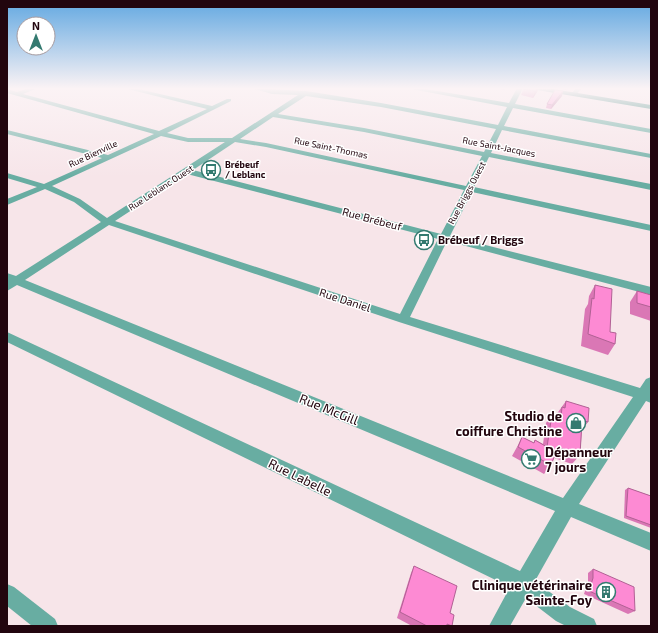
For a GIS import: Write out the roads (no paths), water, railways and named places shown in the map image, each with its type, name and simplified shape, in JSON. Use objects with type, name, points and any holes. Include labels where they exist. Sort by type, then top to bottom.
[{"type":"street","name":"Rue Saint-Thomas","points":[[102,118],[188,140],[234,140],[266,144],[651,228]]},
{"type":"street","name":"Rue Bienville","points":[[7,202],[46,187],[110,158],[193,118]]},
{"type":"street","name":"Rue Leblanc Ouest","points":[[10,282],[108,222],[269,118]]},
{"type":"street","name":"Rue Saint-Jacques","points":[[288,118],[364,130],[651,187]]},
{"type":"street","points":[[446,118],[651,156]]},
{"type":"street","name":"Rue Briggs Ouest","points":[[403,319],[468,188],[487,155],[505,118]]},
{"type":"street","points":[[568,118],[651,131]]},
{"type":"street","points":[[7,132],[110,158]]},
{"type":"street","name":"Rue Brébeuf","points":[[187,171],[651,291]]},
{"type":"street","name":"Rue Daniel","points":[[7,175],[46,187],[73,198],[97,216],[108,222],[403,319],[648,392]]},
{"type":"street","name":"Rue McGill","points":[[10,282],[651,542]]},
{"type":"street","name":"Rue Labelle","points":[[7,336],[523,583],[563,614],[587,626]]},
{"type":"street","points":[[499,626],[567,507],[648,392]]},
{"type":"street","points":[[7,594],[48,626]]},
{"type":"place","name":"Brébeuf / Leblanc","points":[[211,170]]},
{"type":"place","name":"Brébeuf / Briggs","points":[[424,240]]},
{"type":"place","name":"Studio de coiffure Christine","points":[[576,423]]},
{"type":"place","name":"Dépanneur 7 jours","points":[[531,459]]},
{"type":"place","name":"Clinique vétérinaire Sainte-Foy","points":[[606,592]]}]
